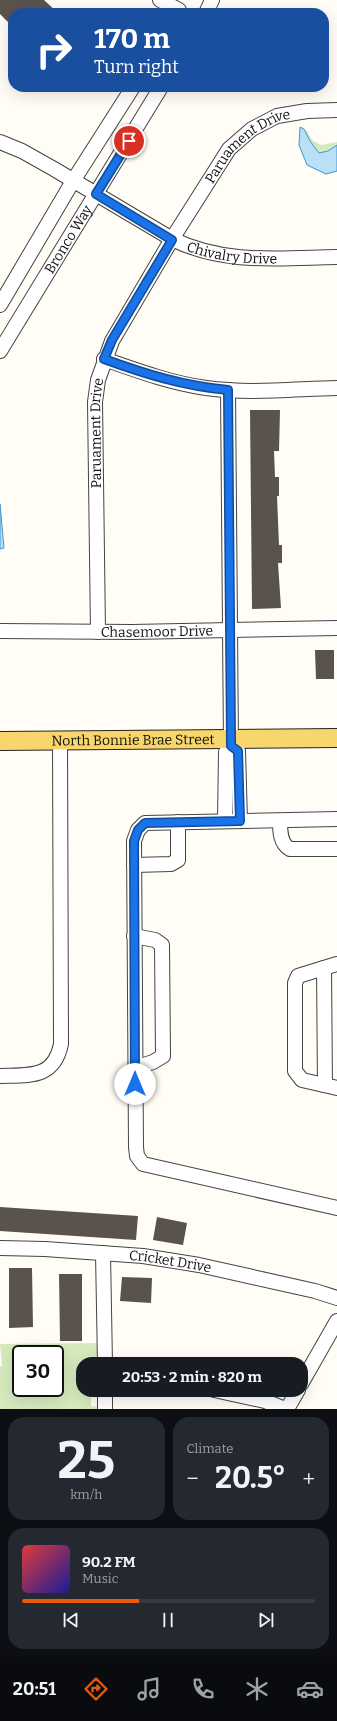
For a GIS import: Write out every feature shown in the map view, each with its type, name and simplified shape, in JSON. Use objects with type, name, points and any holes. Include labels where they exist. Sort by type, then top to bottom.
[{"type":"main road","name":"North Bonnie Brae Street","points":[[0,741],[60,740],[231,742],[337,738]]},
{"type":"street","points":[[160,0],[180,8]]},
{"type":"street","name":"Bronco Way","points":[[0,305],[73,181],[131,92]]},
{"type":"street","name":"Bronco Way","points":[[0,351],[158,92]]},
{"type":"street","name":"Paruament Drive","points":[[98,632],[95,402],[98,380],[104,359],[112,340],[222,158],[238,139],[252,129],[277,116],[307,111],[337,110]]},
{"type":"street","name":"Chivalry Drive","points":[[0,142],[22,151],[172,240],[202,251],[244,259],[337,256]]},
{"type":"street","points":[[104,359],[169,380],[208,388],[228,390],[337,388]]},
{"type":"street","points":[[225,821],[226,752],[231,742],[228,390]]},
{"type":"street","name":"Chasemoor Drive","points":[[0,631],[98,632],[337,628]]},
{"type":"street","points":[[0,1076],[36,1074],[42,1072],[55,1062],[59,1054],[61,1044],[60,740]]},
{"type":"street","points":[[231,742],[238,751],[240,821]]},
{"type":"street","points":[[337,820],[145,823],[138,830],[134,841],[137,1156],[143,1164],[337,1208]]},
{"type":"street","points":[[280,821],[280,834],[286,847],[290,849],[337,848]]},
{"type":"street","points":[[134,864],[171,864],[178,860],[178,822]]},
{"type":"street","points":[[134,936],[154,940],[162,945],[163,1056],[153,1062],[135,1068]]},
{"type":"street","points":[[330,966],[331,1087],[302,1080],[295,1071],[295,983],[298,976],[330,966]]},
{"type":"street","name":"Cricket Drive","points":[[0,1248],[143,1256],[199,1266],[315,1291],[337,1298]]},
{"type":"street","points":[[103,1253],[105,1357]]},
{"type":"street","points":[[308,1372],[337,1321]]},
{"type":"street","points":[[105,1397],[105,1409]]},
{"type":"street","points":[[246,1397],[265,1401],[286,1409],[294,1397]]},
{"type":"green space","points":[[304,129],[307,131],[312,140],[321,145],[337,142],[337,145],[328,151],[319,153],[310,141]]},
{"type":"green space","points":[[99,1343],[99,1357],[76,1357],[76,1397],[91,1397],[91,1406],[99,1407],[99,1409],[0,1409],[0,1366],[2,1366],[0,1344]]},
{"type":"water","points":[[300,127],[304,129],[310,141],[319,153],[328,151],[337,145],[337,171],[326,174],[307,165],[299,145]]},
{"type":"water","points":[[0,504],[4,548],[0,549]]},
{"type":"building","points":[[0,0],[44,0],[53,8],[8,8],[8,22],[0,14]]},
{"type":"building","points":[[250,410],[280,410],[279,451],[274,451],[275,477],[279,477],[279,496],[277,496],[279,545],[282,545],[282,563],[278,563],[281,608],[252,609]]},
{"type":"building","points":[[315,650],[334,650],[334,679],[316,679]]},
{"type":"building","points":[[0,1207],[138,1216],[136,1240],[0,1231]]},
{"type":"building","points":[[157,1217],[187,1223],[183,1245],[153,1240]]},
{"type":"building","points":[[9,1268],[32,1268],[33,1327],[9,1328]]},
{"type":"building","points":[[59,1274],[82,1274],[82,1341],[60,1341]]},
{"type":"building","points":[[122,1277],[152,1278],[151,1303],[120,1301]]},
{"type":"route","points":[[129,141],[96,194],[172,240],[112,340],[104,359],[146,374],[188,385],[228,390],[231,746],[238,751],[240,821],[145,823],[138,830],[134,841],[135,1084]]}]
